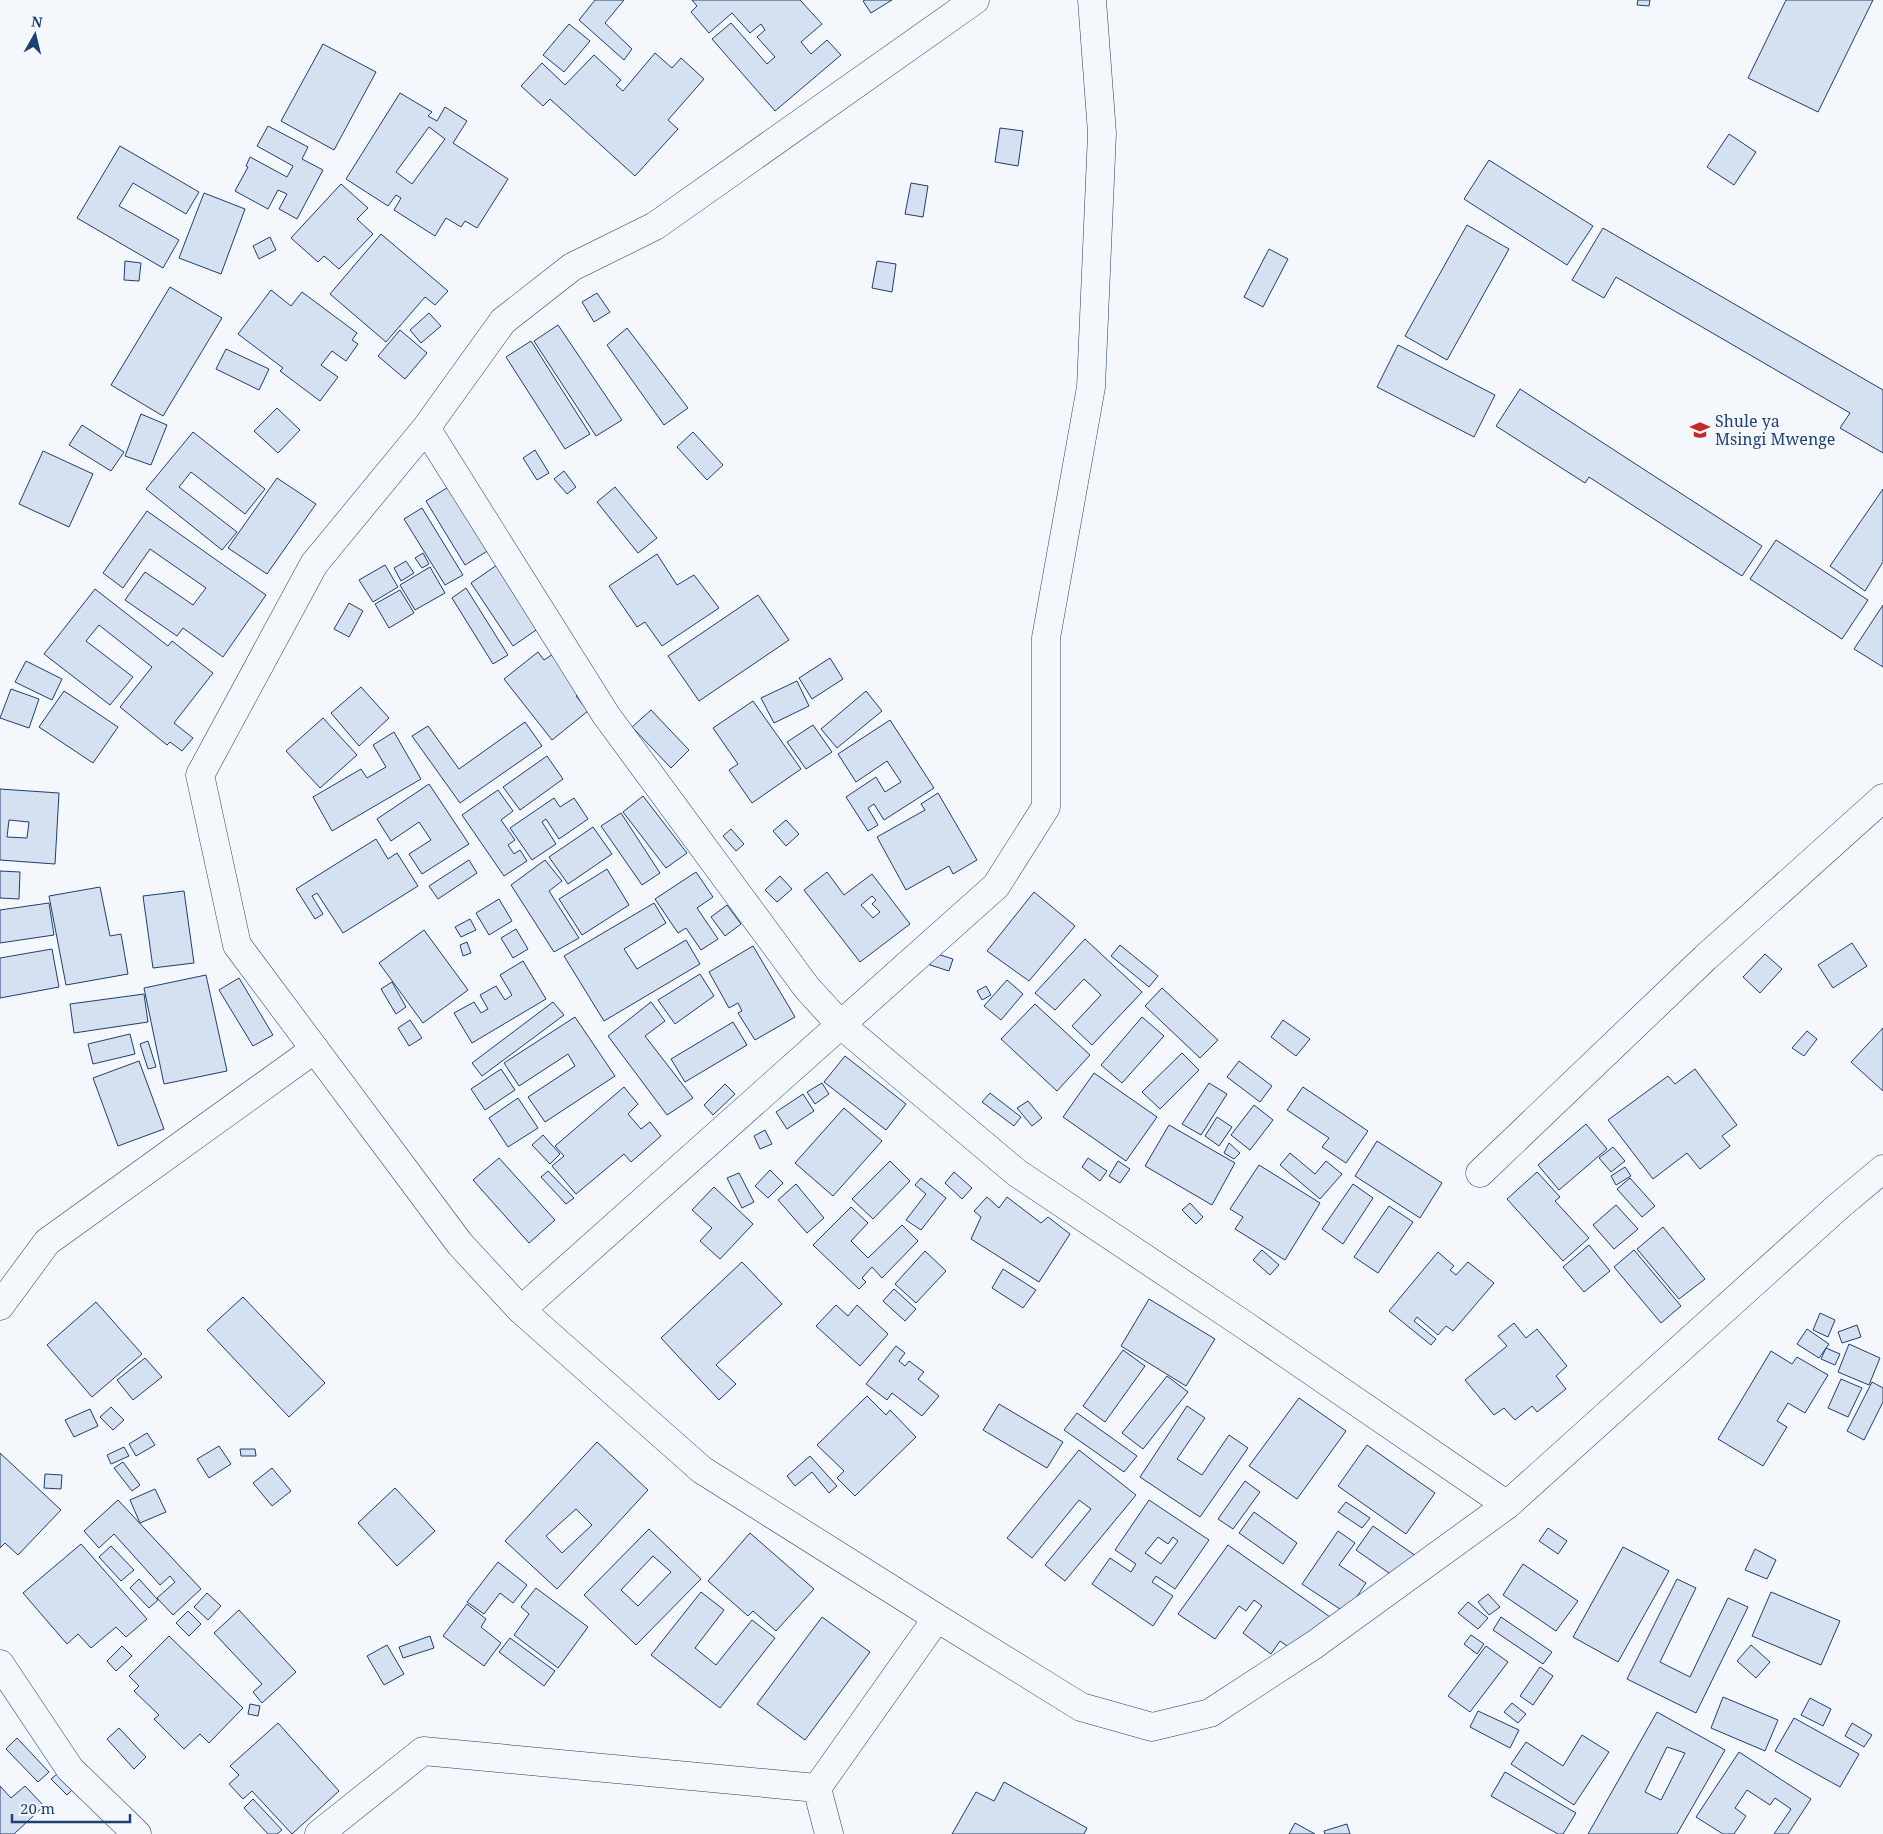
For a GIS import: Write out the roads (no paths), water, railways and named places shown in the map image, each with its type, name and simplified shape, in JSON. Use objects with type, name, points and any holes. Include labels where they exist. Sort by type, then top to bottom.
[{"type":"street","points":[[975,0],[655,226],[572,267],[503,321],[426,428],[314,564],[200,774],[237,945],[460,1244],[521,1310],[702,1470],[1081,1707],[1152,1727],[1210,1713],[1314,1645],[1507,1505],[1840,1205],[1883,1169]]},
{"type":"street","points":[[521,1310],[996,886],[1046,807],[1046,638],[1091,387],[1102,133],[1092,0]]},
{"type":"street","points":[[426,428],[606,715],[807,988],[840,1024],[1017,1173],[1243,1324],[1507,1505]]},
{"type":"street","points":[[1480,1173],[1705,958],[1883,798]]},
{"type":"street","points":[[0,1306],[47,1242],[316,1049]]},
{"type":"street","points":[[828,1834],[817,1788],[937,1618]]},
{"type":"street","points":[[0,1664],[70,1770],[137,1834]]},
{"type":"street","points":[[319,1834],[423,1751],[817,1788]]},
{"type":"place","name":"Shule ya Msingi Mwenge","points":[[1700,430]]}]
